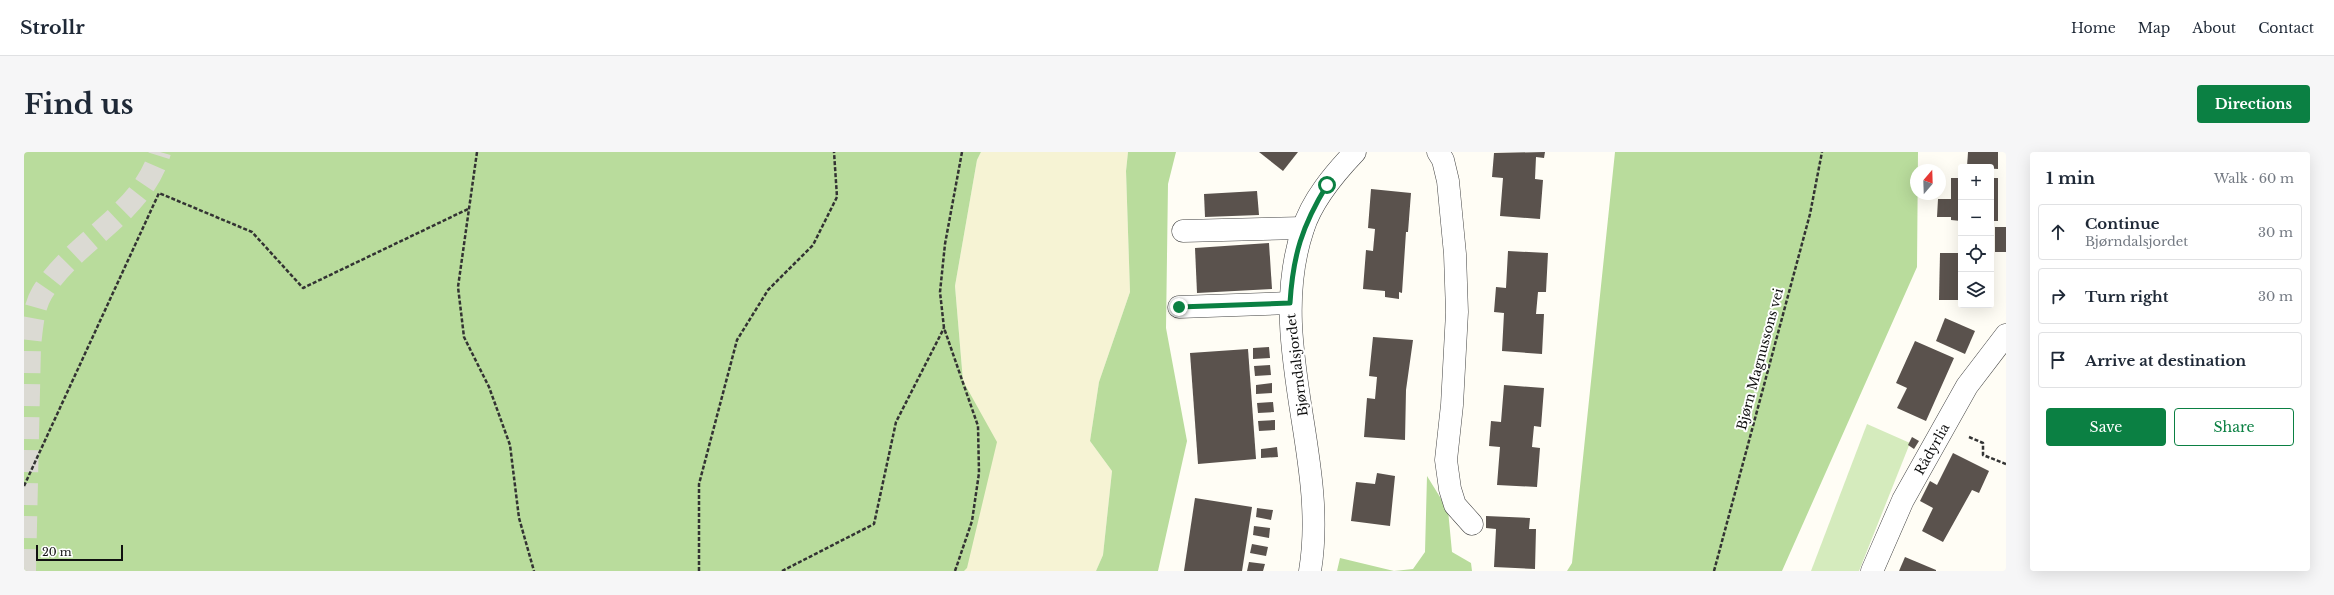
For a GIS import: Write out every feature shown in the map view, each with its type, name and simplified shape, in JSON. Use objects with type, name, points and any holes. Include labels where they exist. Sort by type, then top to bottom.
[{"type":"street","name":"Bjørndalsjordet","points":[[1310,571],[1315,519],[1292,341],[1290,303],[1293,267],[1303,228],[1327,185],[1355,152]]},
{"type":"street","points":[[1438,152],[1443,160],[1448,181],[1455,254],[1457,312],[1452,405],[1446,460],[1450,489],[1456,506],[1472,524]]},
{"type":"street","points":[[1183,231],[1303,228]]},
{"type":"street","points":[[1179,307],[1290,303]]},
{"type":"street","name":"Rådyrlia","points":[[1872,571],[1903,500],[1967,386],[2006,335]]},
{"type":"path","points":[[477,152],[458,288],[464,337],[489,387],[510,445],[520,518],[534,571]]},
{"type":"path","points":[[699,571],[699,484],[737,340],[768,290],[813,245],[837,197],[834,152]]},
{"type":"path","points":[[955,571],[972,521],[979,473],[978,426],[944,328],[940,292],[946,236],[962,152]]},
{"type":"path","name":"Bjørn Magnussons vei","points":[[1714,571],[1810,214],[1822,152]]},
{"type":"path","points":[[24,486],[159,194],[252,232],[303,288],[468,209]]},
{"type":"path","points":[[782,571],[874,524],[896,422],[944,328]]},
{"type":"path","points":[[1967,437],[1983,443],[1983,454],[2006,464]]},
{"type":"shaded area","points":[[981,152],[1128,152],[1126,171],[1130,292],[1099,382],[1090,441],[1112,471],[1103,555],[1096,571],[964,571],[967,568],[963,381],[955,286],[977,160]]},
{"type":"green space","points":[[24,152],[981,152],[977,160],[955,286],[963,381],[997,442],[967,568],[964,571],[24,571]]},
{"type":"green space","points":[[1128,152],[1176,152],[1168,184],[1166,328],[1187,441],[1158,571],[1096,571],[1103,555],[1112,471],[1090,441],[1099,382],[1130,292],[1126,171]]},
{"type":"green space","points":[[1615,152],[1918,152],[1918,164],[1910,164],[1910,200],[1918,200],[1917,267],[1782,571],[1567,571],[1572,563]]},
{"type":"green space","points":[[1867,424],[1910,443],[1859,571],[1811,571]]},
{"type":"green space","points":[[1427,476],[1448,510],[1452,552],[1471,563],[1472,571],[1394,571],[1413,569],[1425,552]]},
{"type":"green space","points":[[1340,558],[1394,571],[1337,571]]},
{"type":"building","points":[[1259,152],[1298,152],[1283,171]]},
{"type":"building","points":[[1545,152],[1544,158],[1536,157],[1535,179],[1543,180],[1540,219],[1500,216],[1503,178],[1492,177],[1494,153]]},
{"type":"building","points":[[1968,152],[1998,152],[1998,169],[1994,169],[1994,164],[1967,164]]},
{"type":"building","points":[[1951,178],[1958,178],[1958,221],[1951,220],[1951,217],[1937,217],[1938,200],[1951,199]]},
{"type":"building","points":[[1994,178],[1998,178],[1998,221],[1994,221]]},
{"type":"building","points":[[1371,189],[1411,193],[1408,232],[1406,232],[1402,293],[1399,292],[1399,299],[1385,297],[1385,291],[1363,289],[1366,250],[1373,251],[1375,229],[1368,228]]},
{"type":"building","points":[[1257,191],[1259,215],[1205,217],[1204,194]]},
{"type":"building","points":[[1995,227],[2006,227],[2006,252],[1995,252]]},
{"type":"building","points":[[1269,243],[1272,289],[1197,293],[1195,248]]},
{"type":"building","points":[[1508,251],[1548,253],[1546,292],[1538,292],[1536,314],[1544,314],[1542,354],[1502,351],[1504,313],[1494,312],[1496,287],[1506,288]]},
{"type":"building","points":[[1940,253],[1958,253],[1958,300],[1939,300]]},
{"type":"building","points":[[1945,318],[1975,331],[1965,354],[1936,341]]},
{"type":"building","points":[[1373,337],[1413,340],[1406,390],[1405,440],[1364,437],[1367,398],[1375,399],[1377,377],[1369,376]]},
{"type":"building","points":[[1915,341],[1954,358],[1926,421],[1897,408],[1907,388],[1896,383]]},
{"type":"building","points":[[1269,347],[1270,358],[1253,359],[1253,348]]},
{"type":"building","points":[[1248,349],[1256,459],[1198,464],[1190,353]]},
{"type":"building","points":[[1270,365],[1271,375],[1255,376],[1254,366]]},
{"type":"building","points":[[1272,383],[1272,393],[1256,394],[1256,385]]},
{"type":"building","points":[[1504,385],[1544,388],[1541,427],[1534,426],[1532,447],[1540,448],[1537,487],[1497,485],[1500,447],[1489,446],[1491,421],[1501,422]]},
{"type":"building","points":[[1273,402],[1274,412],[1258,413],[1257,403]]},
{"type":"building","points":[[1275,420],[1275,430],[1259,431],[1258,421]]},
{"type":"building","points":[[1912,437],[1919,441],[1914,449],[1908,445]]},
{"type":"building","points":[[1277,447],[1278,457],[1261,458],[1261,449]]},
{"type":"building","points":[[1953,453],[1989,471],[1979,493],[1972,490],[1943,542],[1922,531],[1933,508],[1920,501],[1930,481],[1937,485]]},
{"type":"building","points":[[1377,473],[1395,476],[1390,526],[1351,521],[1356,482],[1375,484]]},
{"type":"building","points":[[1195,498],[1252,507],[1242,571],[1184,571]]},
{"type":"building","points":[[1257,508],[1273,510],[1271,520],[1256,517]]},
{"type":"building","points":[[1486,516],[1530,518],[1529,529],[1536,529],[1535,569],[1494,567],[1496,529],[1486,528]]},
{"type":"building","points":[[1254,526],[1270,528],[1269,538],[1253,535]]},
{"type":"building","points":[[1252,544],[1268,547],[1266,556],[1250,553]]},
{"type":"building","points":[[1905,557],[1936,570],[1936,571],[1899,571]]},
{"type":"building","points":[[1249,562],[1265,564],[1263,571],[1247,571]]},
{"type":"tunnel","points":[[25,571],[30,346],[33,319],[37,305],[42,293],[56,274],[72,257],[124,210],[139,193],[151,174],[160,152]]},
{"type":"route","points":[[1179,307],[1290,303],[1291,278],[1303,228],[1309,214],[1327,185]]}]
